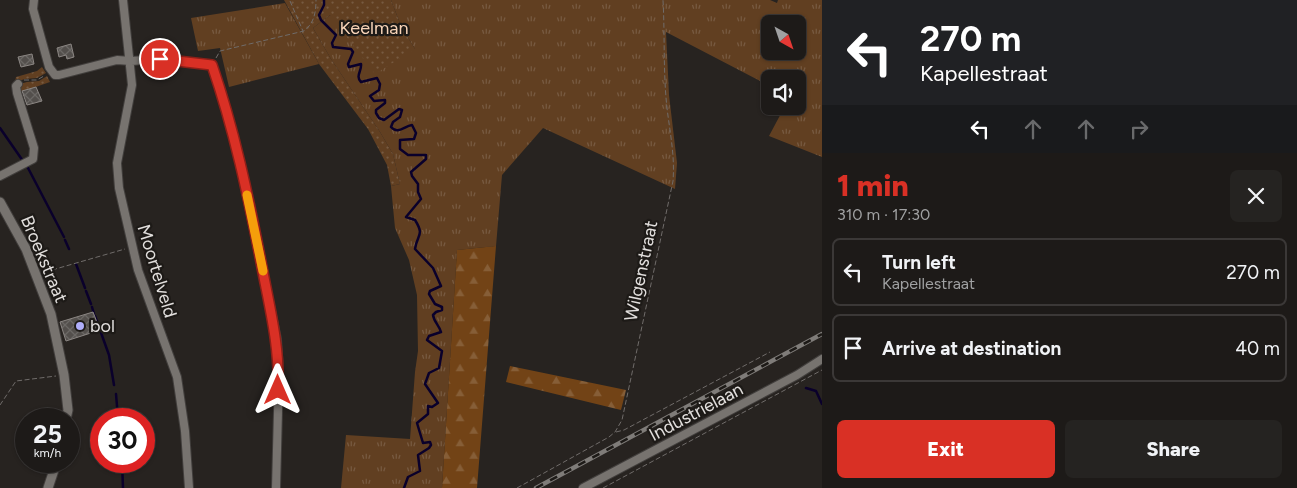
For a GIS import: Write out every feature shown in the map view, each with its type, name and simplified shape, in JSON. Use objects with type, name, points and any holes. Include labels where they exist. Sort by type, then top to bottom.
[{"type":"street","points":[[34,0],[33,9],[52,73],[58,75],[117,60],[160,59],[212,65],[222,94],[239,158],[277,340],[279,372],[276,488]]},
{"type":"street","name":"Moortelveld","points":[[123,0],[132,85],[117,163],[118,188],[138,270],[176,377],[185,431],[189,488]]},
{"type":"street","points":[[0,176],[33,159],[34,148],[17,93],[16,86],[18,84]]},
{"type":"street","name":"Broekstraat","points":[[0,202],[26,249],[37,274],[50,314],[64,375],[68,408]]},
{"type":"street","name":"Industrielaan","points":[[584,488],[797,375],[822,359]]},
{"type":"street","points":[[48,488],[54,473]]},
{"type":"path","points":[[212,65],[220,51],[304,31],[313,21],[316,0]]},
{"type":"path","name":"Wilgenstraat","points":[[615,432],[622,420],[626,406],[673,181],[675,162],[667,108],[664,63],[664,0]]},
{"type":"path","points":[[290,1],[304,31]]},
{"type":"path","points":[[18,84],[24,80],[37,80],[52,73]]},
{"type":"path","points":[[37,274],[132,246]]},
{"type":"path","points":[[517,488],[615,432],[624,430],[770,352]]},
{"type":"path","points":[[603,488],[822,370]]},
{"type":"path","points":[[0,406],[16,381],[64,375]]},
{"type":"green space","name":"Keelman","points":[[284,0],[391,0],[401,26],[415,49],[375,74],[330,15],[313,28],[393,154],[400,184],[391,186],[387,165],[368,129],[319,64]]},
{"type":"green space","points":[[391,0],[770,0],[777,3],[778,0],[822,0],[822,157],[769,136],[780,115],[806,115],[806,70],[761,70],[761,81],[666,32],[669,95],[677,163],[675,189],[543,128],[502,175],[496,246],[457,250],[442,488],[341,488],[346,435],[410,439],[418,351],[417,295],[409,260],[395,228],[391,186],[400,184],[393,154],[313,28],[330,15],[415,49],[401,26]]},
{"type":"green space","points":[[285,3],[319,64],[229,87],[220,48],[198,51],[191,18]]},
{"type":"green space","points":[[42,67],[46,73],[37,78],[15,82],[16,77],[37,71]]},
{"type":"green space","points":[[47,76],[50,82],[21,92],[20,84],[39,81]]},
{"type":"green space","points":[[496,246],[477,488],[442,488],[457,250]]},
{"type":"green space","points":[[510,366],[626,390],[621,410],[506,382]]},
{"type":"building","points":[[71,44],[74,57],[67,59],[66,55],[59,57],[57,48]]},
{"type":"building","points":[[32,54],[34,64],[21,67],[18,57]]},
{"type":"building","points":[[36,87],[42,101],[27,105],[22,91]]},
{"type":"building","name":"bol","points":[[93,312],[100,330],[66,341],[60,322]]},
{"type":"waterway","points":[[324,0],[324,5],[319,15],[321,20],[336,35],[332,43],[333,47],[351,49],[353,52],[348,64],[349,67],[361,64],[359,76],[361,82],[377,78],[380,84],[379,90],[370,96],[374,101],[385,100],[385,103],[376,110],[379,118],[384,120],[399,109],[402,110],[400,117],[393,122],[391,127],[399,130],[412,125],[416,133],[414,139],[400,140],[400,149],[408,155],[426,155],[426,159],[411,172],[418,184],[418,192],[421,199],[406,217],[415,220],[418,225],[420,235],[415,249],[433,268],[441,286],[430,291],[429,294],[435,304],[442,307],[442,310],[433,315],[441,332],[429,336],[427,340],[442,351],[439,368],[429,373],[425,384],[438,403],[432,407],[428,406],[428,414],[417,423],[423,443],[430,442],[431,445],[418,455],[420,471],[408,477],[404,488]]},
{"type":"waterway","points":[[0,128],[23,161]]},
{"type":"waterway","points":[[27,166],[64,237]]},
{"type":"waterway","points":[[65,240],[69,249]]},
{"type":"waterway","points":[[76,264],[85,288]]},
{"type":"waterway","points":[[86,291],[91,304]]},
{"type":"waterway","points":[[92,307],[94,314]]},
{"type":"waterway","points":[[95,316],[109,355],[114,385]]},
{"type":"waterway","points":[[806,388],[816,391],[822,404]]},
{"type":"waterway","points":[[116,394],[117,408]]},
{"type":"waterway","points":[[122,473],[123,488]]},
{"type":"railway","points":[[536,488],[822,334]]},
{"type":"slow traffic","points":[[247,195],[263,271]]},
{"type":"place","name":"bol","points":[[80,326]]},
{"type":"route","points":[[160,59],[212,65],[222,94],[239,158],[277,340],[278,390]]}]
